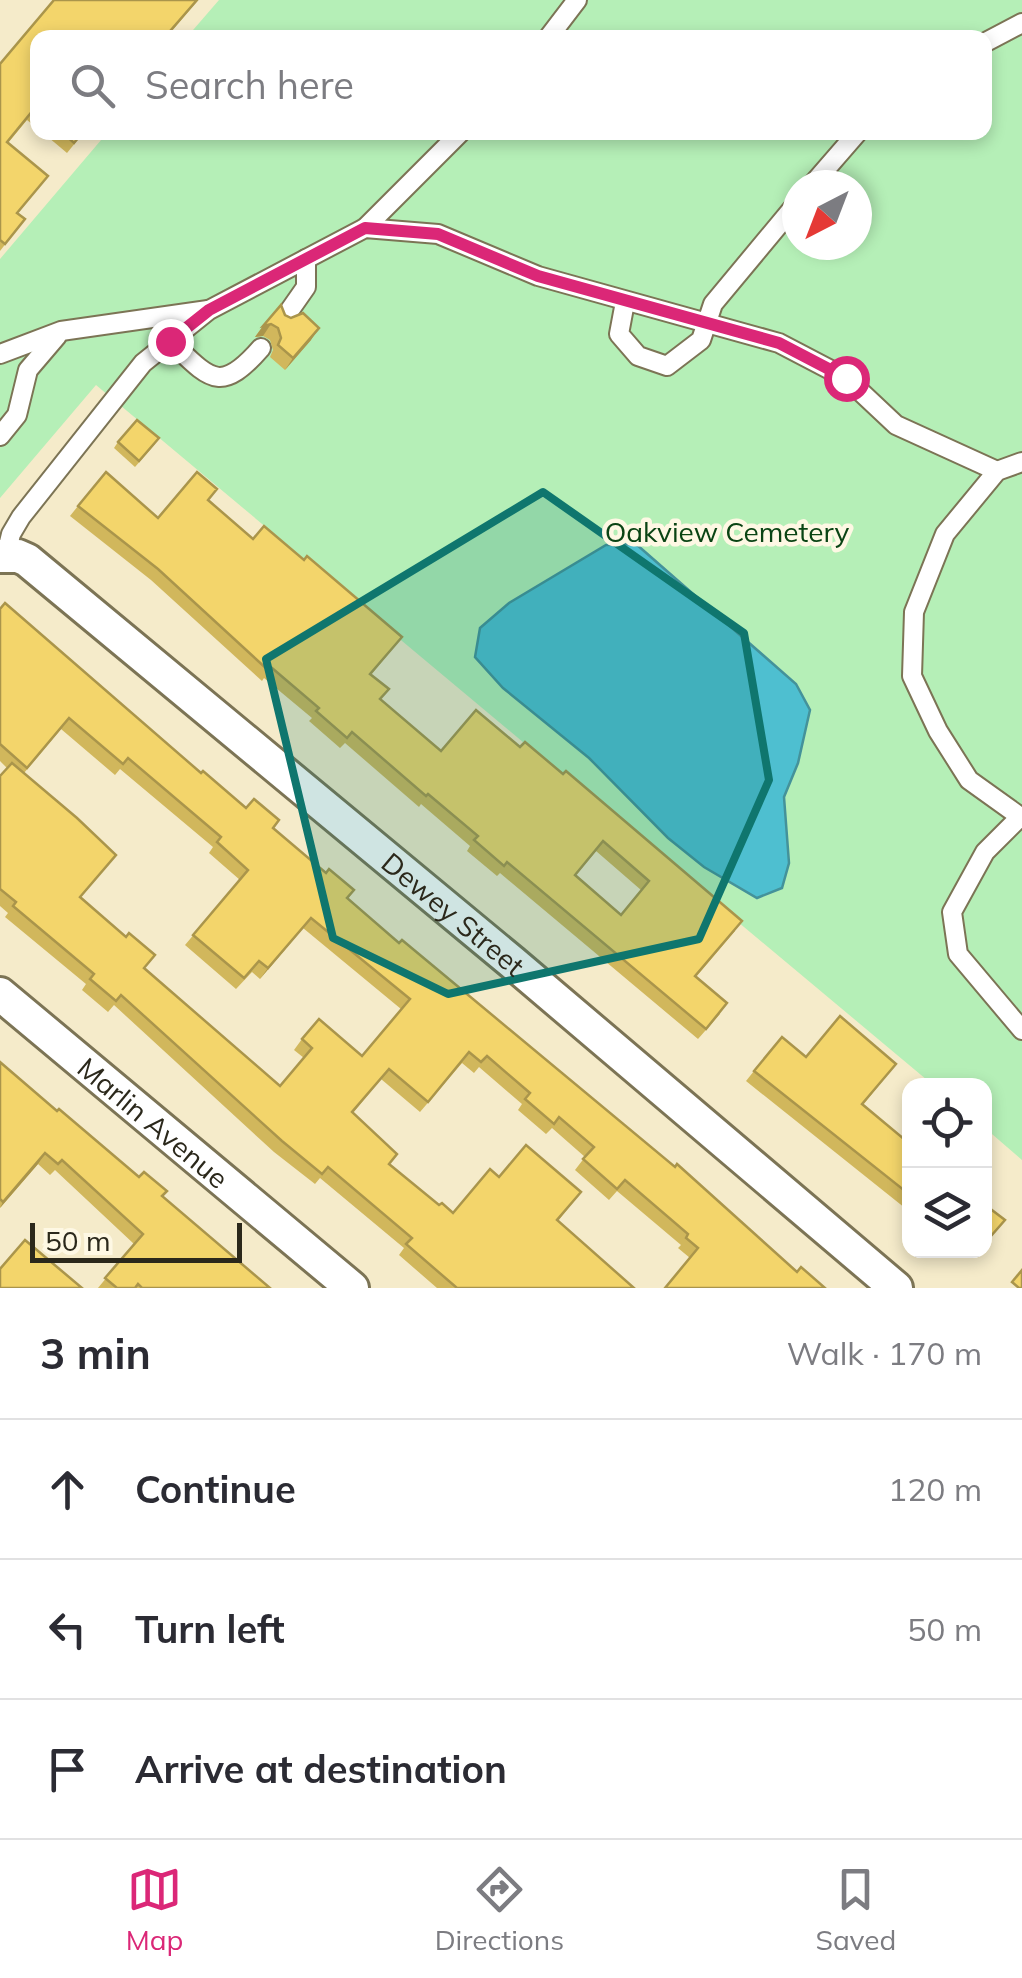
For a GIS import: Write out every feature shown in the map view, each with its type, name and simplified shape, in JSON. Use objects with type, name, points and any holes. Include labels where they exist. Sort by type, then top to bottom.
[{"type":"street","name":"Dewey Street","points":[[3,556],[27,560],[497,949],[896,1288]]},
{"type":"street","name":"Marlin Avenue","points":[[0,994],[352,1288]]},
{"type":"lane","points":[[554,30],[577,0]]},
{"type":"lane","points":[[992,39],[1022,24]]},
{"type":"lane","points":[[3,556],[21,517],[143,363],[209,310],[365,228],[452,140]]},
{"type":"lane","points":[[825,170],[851,140]]},
{"type":"lane","points":[[624,302],[619,334],[638,356],[666,366],[702,340],[713,304],[782,221]]},
{"type":"lane","points":[[365,228],[438,234],[538,276],[779,343],[846,378],[896,425],[997,471]]},
{"type":"lane","points":[[285,317],[306,287],[306,259]]},
{"type":"lane","points":[[0,354],[60,331],[209,310]]},
{"type":"lane","points":[[0,436],[17,416],[28,370],[60,331]]},
{"type":"lane","points":[[170,341],[215,378],[230,378],[260,348]]},
{"type":"lane","points":[[1022,462],[997,471],[945,534],[914,612],[912,676],[938,731],[969,780],[1021,817],[985,852],[952,912],[958,954],[1022,1030]]},
{"type":"highlighted area","points":[[543,492],[744,633],[769,780],[699,939],[448,994],[333,938],[266,659]]},
{"type":"green space","name":"Oakview Cemetery","points":[[219,0],[1022,0],[1022,1160],[992,1134],[992,1078],[925,1078],[96,385],[0,498],[0,259],[101,140],[992,140],[992,30],[193,30]]},
{"type":"water","points":[[636,544],[796,684],[810,710],[798,763],[784,797],[789,863],[782,888],[757,898],[704,867],[668,838],[589,758],[503,688],[475,657],[480,628],[509,603],[606,545]]},
{"type":"building","points":[[54,0],[197,0],[171,30],[30,30],[30,114],[7,142],[48,176],[17,213],[25,219],[5,244],[0,240],[0,64]]},
{"type":"building","points":[[281,305],[285,315],[291,318],[303,313],[319,328],[293,358],[278,345],[278,328],[271,324],[263,326]]},
{"type":"building","points":[[137,420],[159,438],[139,461],[118,442]]},
{"type":"building","points":[[106,472],[158,518],[197,472],[217,489],[208,500],[253,539],[264,526],[304,560],[307,556],[402,637],[370,674],[389,689],[380,699],[441,751],[476,710],[520,747],[525,742],[563,774],[566,771],[742,921],[695,976],[727,1003],[706,1029],[507,862],[504,866],[474,840],[478,836],[352,732],[347,738],[316,711],[319,708],[272,668],[269,671],[158,569],[78,506]],"holes":[[[603,841],[649,881],[621,915],[575,875]]]},
{"type":"building","points":[[5,603],[201,773],[246,808],[254,799],[279,820],[273,828],[326,873],[329,869],[354,890],[347,898],[399,943],[402,940],[675,1167],[677,1164],[797,1272],[801,1267],[825,1288],[665,1288],[698,1248],[686,1238],[688,1234],[625,1180],[617,1189],[583,1159],[594,1147],[559,1117],[554,1124],[525,1099],[530,1093],[487,1056],[481,1062],[469,1052],[428,1102],[389,1069],[352,1112],[397,1154],[389,1164],[453,1213],[490,1169],[499,1177],[526,1145],[581,1192],[557,1220],[634,1288],[457,1288],[406,1244],[412,1238],[328,1167],[322,1174],[121,995],[116,1001],[90,979],[94,974],[13,906],[16,902],[0,889],[0,776],[12,763],[116,855],[80,897],[126,937],[129,933],[155,955],[144,968],[280,1086],[312,1048],[302,1039],[319,1019],[362,1056],[410,999],[311,918],[268,968],[259,961],[244,978],[193,935],[248,870],[217,842],[221,837],[128,758],[123,764],[69,718],[27,768],[0,744],[0,609]]},
{"type":"building","points":[[840,1016],[896,1064],[862,1104],[902,1137],[902,1189],[754,1071],[782,1037],[806,1057]]},
{"type":"building","points":[[0,1062],[139,1177],[144,1172],[167,1191],[162,1196],[270,1288],[142,1288],[138,1284],[135,1288],[117,1288],[105,1278],[143,1234],[62,1160],[58,1164],[45,1153],[3,1202]]},
{"type":"building","points":[[992,1210],[1005,1220],[992,1235]]},
{"type":"building","points":[[25,1240],[82,1288],[0,1288],[0,1269]]},
{"type":"building","points":[[1022,1270],[1022,1288],[1019,1288],[1012,1282]]},
{"type":"route","points":[[170,341],[209,310],[365,228],[438,234],[538,276],[779,343],[846,378]]}]
